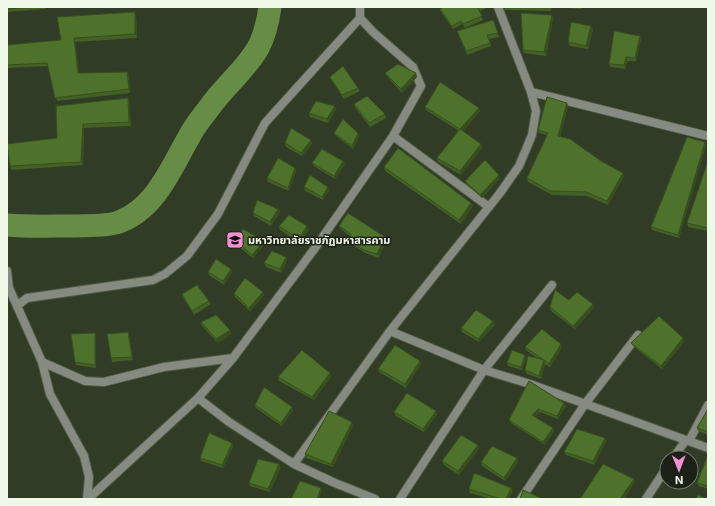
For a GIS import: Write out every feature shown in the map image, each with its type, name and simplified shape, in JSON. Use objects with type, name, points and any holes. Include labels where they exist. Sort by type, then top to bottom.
[{"type":"street","points":[[18,305],[27,298],[153,280],[171,270],[187,256],[218,214],[265,123],[360,18],[360,7]]},
{"type":"street","points":[[294,464],[390,331],[489,207],[519,166],[532,135],[536,111],[531,92],[498,7]]},
{"type":"street","points":[[87,499],[198,398],[233,358],[315,248],[393,136],[421,86],[414,67],[373,32],[360,18]]},
{"type":"street","points":[[531,92],[708,136]]},
{"type":"street","points":[[393,136],[489,207]]},
{"type":"street","points":[[7,271],[8,288],[18,305],[42,362],[50,394],[84,456],[89,477],[87,499]]},
{"type":"street","points":[[400,499],[484,370],[552,285]]},
{"type":"street","points":[[390,331],[484,370],[526,383],[708,448]]},
{"type":"street","points":[[521,499],[585,404],[638,335]]},
{"type":"street","points":[[42,362],[85,381],[104,382],[164,367],[233,358]]},
{"type":"street","points":[[198,398],[229,422],[294,464],[375,499]]},
{"type":"street","points":[[679,450],[708,405]]},
{"type":"street","points":[[646,499],[659,480]]},
{"type":"building","points":[[7,7],[30,7],[7,9]]},
{"type":"building","points":[[444,7],[480,7],[478,8],[482,16],[463,24],[461,21],[452,26],[440,9]]},
{"type":"building","points":[[135,12],[135,34],[74,38],[78,73],[127,72],[129,89],[55,98],[47,63],[7,65],[7,45],[61,40],[57,17]]},
{"type":"building","points":[[521,13],[552,15],[544,52],[523,50]]},
{"type":"building","points":[[493,20],[498,33],[487,35],[490,43],[466,51],[457,31]]},
{"type":"building","points":[[571,22],[591,26],[586,46],[568,42]]},
{"type":"building","points":[[614,31],[640,36],[635,58],[626,57],[624,65],[609,64]]},
{"type":"building","points":[[398,64],[416,73],[401,89],[385,73]]},
{"type":"building","points":[[343,66],[358,88],[342,95],[330,77]]},
{"type":"building","points":[[440,82],[479,108],[460,129],[425,107]]},
{"type":"building","points":[[367,96],[385,114],[369,123],[354,104]]},
{"type":"building","points":[[547,97],[567,103],[558,136],[570,139],[601,161],[623,173],[607,201],[586,192],[550,191],[527,178],[548,133],[538,130]]},
{"type":"building","points":[[128,98],[129,122],[83,124],[81,162],[10,166],[7,144],[57,138],[56,106]]},
{"type":"building","points":[[316,101],[335,106],[327,119],[309,113]]},
{"type":"building","points":[[343,119],[358,133],[352,146],[334,133]]},
{"type":"building","points":[[291,128],[311,140],[301,153],[285,143]]},
{"type":"building","points":[[460,129],[481,144],[460,171],[437,158]]},
{"type":"building","points":[[687,137],[705,142],[678,235],[651,227]]},
{"type":"building","points":[[398,148],[471,203],[459,220],[384,167]]},
{"type":"building","points":[[322,149],[343,161],[334,176],[312,163]]},
{"type":"building","points":[[278,158],[295,168],[288,188],[267,178]]},
{"type":"building","points":[[485,160],[499,175],[480,195],[465,181]]},
{"type":"building","points":[[708,161],[708,228],[687,223]]},
{"type":"building","points":[[310,175],[328,187],[322,197],[304,187]]},
{"type":"building","points":[[257,200],[278,209],[270,222],[253,213]]},
{"type":"building","points":[[348,213],[385,237],[377,254],[363,250],[349,240],[351,234],[339,226]]},
{"type":"building","points":[[289,215],[307,226],[299,239],[279,226]]},
{"type":"building","points":[[243,229],[264,241],[252,255],[235,241]]},
{"type":"building","points":[[272,251],[286,257],[280,269],[264,263]]},
{"type":"building","points":[[216,259],[231,269],[223,281],[208,272]]},
{"type":"building","points":[[245,278],[263,292],[249,308],[234,293]]},
{"type":"building","points":[[197,285],[209,301],[192,311],[182,294]]},
{"type":"building","points":[[555,290],[569,300],[577,292],[593,304],[573,326],[550,307]]},
{"type":"building","points":[[476,310],[493,321],[478,339],[461,328]]},
{"type":"building","points":[[216,315],[230,330],[216,339],[201,322]]},
{"type":"building","points":[[659,316],[683,338],[661,366],[631,343]]},
{"type":"building","points":[[542,329],[561,344],[549,364],[525,347]]},
{"type":"building","points":[[128,332],[132,357],[111,358],[107,334]]},
{"type":"building","points":[[95,333],[95,365],[75,362],[71,334]]},
{"type":"building","points":[[395,345],[420,361],[405,384],[378,369]]},
{"type":"building","points":[[302,350],[330,373],[312,397],[278,377]]},
{"type":"building","points":[[512,350],[525,355],[521,367],[507,363]]},
{"type":"building","points":[[528,356],[544,360],[539,376],[525,370]]},
{"type":"building","points":[[529,381],[564,403],[557,416],[538,409],[532,415],[553,428],[543,442],[509,420]]},
{"type":"building","points":[[264,387],[292,407],[281,423],[255,405]]},
{"type":"building","points":[[407,393],[436,411],[423,429],[394,412]]},
{"type":"building","points":[[708,409],[708,432],[697,428]]},
{"type":"building","points":[[329,411],[352,422],[331,464],[305,454]]},
{"type":"building","points":[[577,429],[605,438],[593,461],[564,452]]},
{"type":"building","points":[[209,433],[232,443],[222,465],[200,458]]},
{"type":"building","points":[[461,435],[478,445],[458,471],[442,461]]},
{"type":"building","points":[[492,446],[517,458],[504,478],[481,462]]},
{"type":"building","points":[[707,457],[708,486],[699,484],[699,478]]},
{"type":"building","points":[[258,459],[279,464],[268,489],[249,483]]},
{"type":"building","points":[[603,464],[634,479],[620,499],[580,499]]},
{"type":"building","points":[[474,473],[511,488],[506,499],[501,499],[469,489]]},
{"type":"building","points":[[300,481],[321,488],[317,499],[291,499]]},
{"type":"building","points":[[523,490],[543,499],[520,499]]},
{"type":"building","points":[[698,495],[708,499],[696,499]]},
{"type":"waterway","points":[[7,225],[108,225],[132,216],[143,207],[153,197],[169,174],[191,133],[200,120],[253,56],[264,33],[270,7]]},
{"type":"place","name":"มหาวิทยาลัยราชภัฏมหาสารคาม","points":[[235,240]]}]
